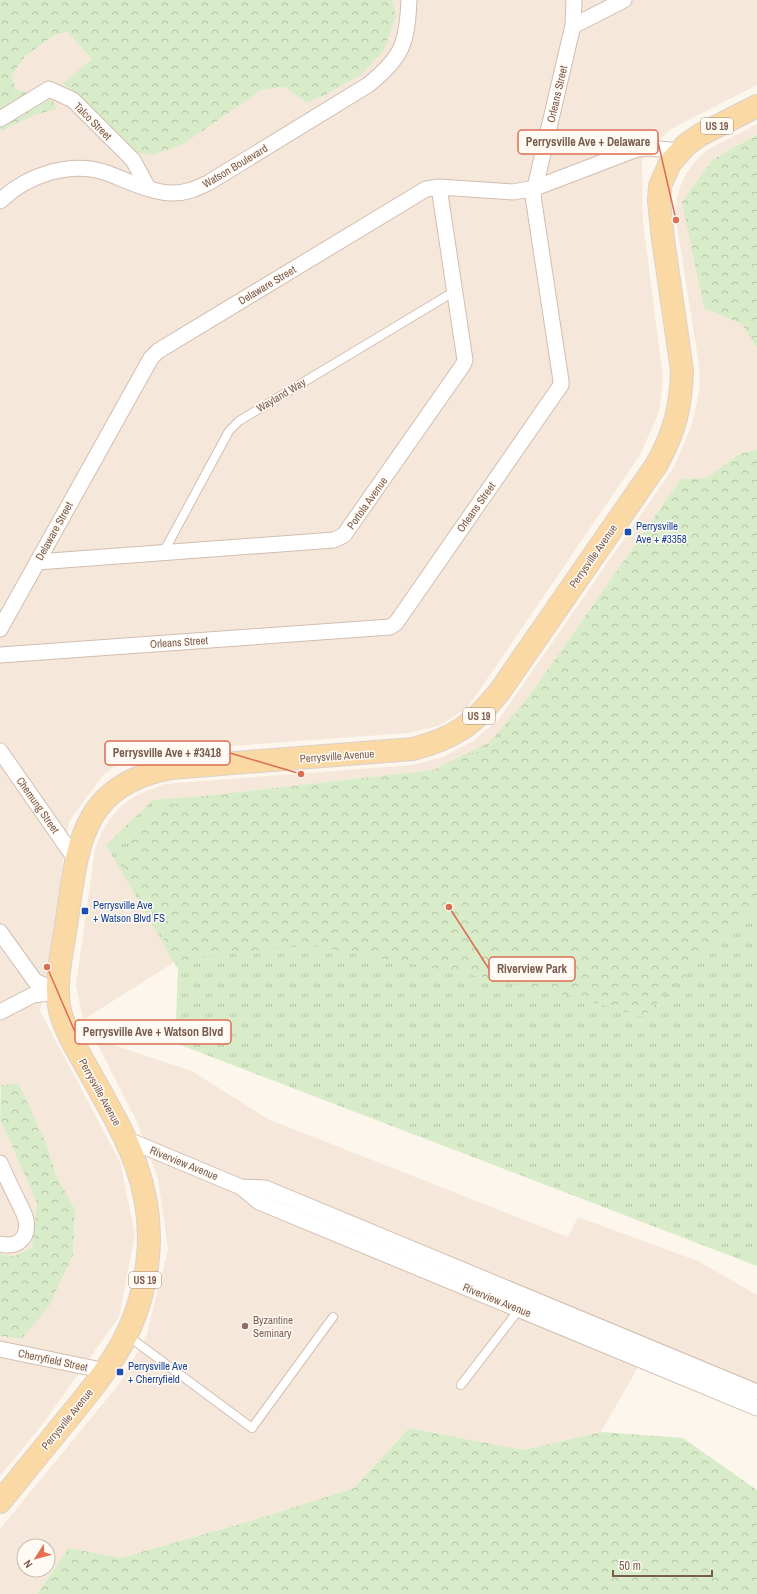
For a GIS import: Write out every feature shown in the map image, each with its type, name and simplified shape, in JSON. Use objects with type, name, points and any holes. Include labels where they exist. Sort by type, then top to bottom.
[{"type":"main road","name":"Perrysville Avenue","points":[[0,1502],[106,1371],[127,1335],[138,1308],[142,1293],[149,1243],[148,1210],[138,1167],[126,1139],[67,1030],[60,1012],[58,992],[76,860],[84,831],[97,809],[107,798],[122,785],[141,775],[171,768],[413,749],[438,742],[461,731],[471,724],[490,703],[657,464],[665,450],[677,420],[682,386],[682,370],[663,239],[659,201],[660,186],[666,170],[680,151],[700,135],[757,106]]},
{"type":"street","name":"Watson Boulevard","points":[[0,201],[24,184],[45,174],[66,169],[87,169],[105,172],[148,188],[173,194],[191,191],[208,183],[368,85],[392,63],[400,52],[405,40],[408,25],[409,0]]},
{"type":"street","name":"Orleans Street","points":[[0,655],[393,626],[561,385],[533,196],[573,26],[574,0]]},
{"type":"street","points":[[573,26],[624,0]]},
{"type":"street","name":"Talco Street","points":[[0,119],[49,89],[73,100],[132,160],[148,188]]},
{"type":"street","name":"Delaware Street","points":[[0,629],[154,354],[420,191],[432,187],[439,187],[513,192],[535,188],[637,149],[649,148],[680,151]]},
{"type":"street","name":"Portola Avenue","points":[[37,562],[334,540],[344,535],[463,365],[464,354],[439,187]]},
{"type":"street","name":"Chemung Street","points":[[0,751],[76,860]]},
{"type":"street","points":[[0,932],[35,981],[58,992]]},
{"type":"street","points":[[0,1012],[33,995],[58,992]]},
{"type":"street","name":"Riverview Avenue","points":[[126,1139],[241,1187],[259,1202],[757,1408]]},
{"type":"street","points":[[0,1163],[24,1214],[26,1223],[25,1234],[18,1243],[8,1246],[0,1244]]},
{"type":"street","name":"Riverview Avenue","points":[[241,1187],[265,1188],[757,1392]]},
{"type":"street","name":"Cherryfield Street","points":[[0,1349],[106,1371]]},
{"type":"lane","name":"Wayland Way","points":[[163,553],[233,426],[455,291]]},
{"type":"lane","points":[[461,1385],[529,1297]]},
{"type":"lane","points":[[127,1335],[252,1428],[333,1317]]},
{"type":"shaded area","points":[[392,0],[757,0],[757,85],[669,130],[642,161],[643,222],[663,378],[659,412],[640,455],[468,707],[439,726],[408,733],[136,753],[104,774],[69,821],[47,974],[40,1011],[120,1162],[135,1234],[119,1317],[42,1425],[0,1476],[0,1336],[21,1339],[73,1255],[75,1211],[56,1175],[47,1146],[1,1085],[0,1092],[0,131],[35,115],[56,109],[34,94],[15,89],[12,75],[25,56],[55,35],[67,32],[92,59],[63,85],[79,95],[112,132],[184,144],[261,90],[284,87],[307,103],[361,75]]},
{"type":"shaded area","points":[[757,124],[757,135],[713,159],[704,308],[743,324],[757,348],[757,450],[739,454],[706,478],[681,479],[495,745],[433,770],[186,798],[176,961],[83,1020],[76,985],[95,849],[109,820],[120,807],[135,796],[164,784],[412,765],[443,757],[473,741],[499,719],[674,467],[684,444],[693,421],[700,387],[699,365],[675,214],[677,199],[680,187],[687,172],[698,158],[709,149]]},
{"type":"shaded area","points":[[95,1039],[192,1071],[268,1119],[568,1237],[578,1217],[698,1261],[757,1295],[757,1384],[653,1341],[601,1432],[523,1450],[409,1428],[354,1488],[254,1520],[120,1558],[69,1548],[56,1567],[56,1538],[16,1538],[16,1578],[48,1578],[37,1594],[0,1594],[0,1529],[119,1384],[146,1337],[168,1249],[158,1179],[137,1122]]},
{"type":"shaded area","points":[[0,1118],[38,1202],[32,1248],[14,1256],[0,1254]]},
{"type":"green space","points":[[0,0],[392,0],[396,16],[384,50],[361,75],[307,103],[284,87],[261,90],[184,144],[152,155],[134,152],[112,132],[79,95],[62,84],[92,59],[67,32],[55,35],[25,56],[12,75],[15,89],[53,101],[56,109],[35,115],[0,131]]},
{"type":"green space","points":[[757,135],[757,348],[742,324],[704,308],[682,202],[713,159]]},
{"type":"green space","points":[[757,450],[757,902],[643,1017],[582,999],[492,979],[306,944],[176,961],[124,868],[134,827],[186,798],[433,770],[495,745],[681,479],[706,478],[739,454]]},
{"type":"green space","points":[[757,509],[757,1266],[175,1043],[178,969],[106,845],[153,800],[413,780],[490,742],[676,523]]},
{"type":"green space","points":[[19,1084],[47,1146],[56,1175],[75,1210],[73,1255],[48,1308],[21,1339],[0,1336],[0,1254],[14,1256],[32,1248],[37,1202],[0,1119],[1,1085]]},
{"type":"green space","points":[[409,1428],[523,1450],[601,1432],[683,1438],[757,1490],[757,1594],[37,1594],[48,1578],[56,1578],[56,1567],[69,1548],[120,1558],[254,1520],[354,1488]]},
{"type":"place","name":"Perrysville Ave + Delaware","points":[[676,220]]},
{"type":"place","name":"Perrysville Ave + #3358","points":[[628,532]]},
{"type":"place","name":"Perrysville Ave + #3418","points":[[301,774]]},
{"type":"place","name":"Riverview Park","points":[[449,907]]},
{"type":"place","name":"Perrysville Ave + Watson Blvd FS","points":[[85,911]]},
{"type":"place","name":"Perrysville Ave + Watson Blvd","points":[[47,967]]},
{"type":"place","name":"Byzantine Seminary","points":[[245,1326]]},
{"type":"place","name":"Perrysville Ave + Cherryfield","points":[[120,1372]]}]
